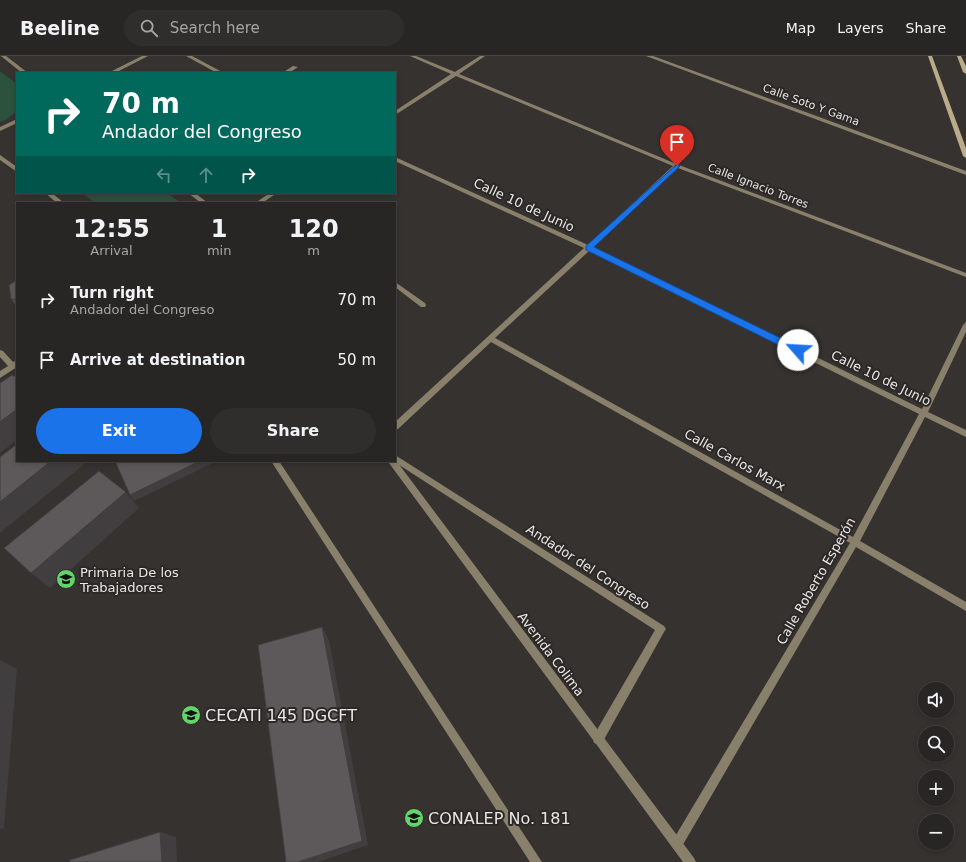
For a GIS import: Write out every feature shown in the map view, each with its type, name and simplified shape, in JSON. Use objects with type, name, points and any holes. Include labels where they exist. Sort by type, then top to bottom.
[{"type":"main road","points":[[930,56],[966,156]]},
{"type":"main road","points":[[959,56],[966,72]]},
{"type":"street","points":[[2,56],[25,72]]},
{"type":"street","points":[[113,72],[146,56]]},
{"type":"street","points":[[188,56],[219,72]]},
{"type":"street","name":"Calle Ignacio Torres","points":[[412,56],[677,166],[966,275]]},
{"type":"street","points":[[396,113],[482,56]]},
{"type":"street","name":"Calle Soto Y Gama","points":[[648,56],[966,173]]},
{"type":"street","points":[[286,72],[294,67]]},
{"type":"street","points":[[0,130],[16,121]]},
{"type":"street","points":[[0,157],[16,169]]},
{"type":"street","name":"Calle 10 de Junio","points":[[396,159],[589,248],[966,434]]},
{"type":"street","points":[[396,426],[677,166]]},
{"type":"street","points":[[49,194],[60,202]]},
{"type":"street","points":[[192,194],[204,202]]},
{"type":"street","points":[[260,202],[272,194]]},
{"type":"street","points":[[396,285],[424,305]]},
{"type":"street","name":"Calle Roberto Esperón","points":[[677,844],[855,542],[924,412],[966,325]]},
{"type":"street","name":"Calle Carlos Marx","points":[[491,339],[855,542],[966,607]]},
{"type":"street","points":[[0,353],[15,364],[0,375]]},
{"type":"street","name":"Andador del Congreso","points":[[396,459],[661,629],[598,739]]},
{"type":"street","points":[[276,462],[536,862]]},
{"type":"street","name":"Avenida Colima","points":[[393,462],[690,862]]},
{"type":"green space","points":[[0,71],[16,83],[16,112],[6,120],[0,122]]},
{"type":"green space","points":[[83,194],[168,194],[180,202],[94,202]]},
{"type":"building","points":[[16,281],[16,300],[11,299],[9,285]]},
{"type":"building","points":[[12,375],[16,377],[16,410],[0,422],[0,383]]},
{"type":"building","points":[[16,445],[16,462],[50,462],[0,502],[0,457]]},
{"type":"building","points":[[115,462],[198,462],[130,495]]},
{"type":"building","points":[[99,471],[126,492],[31,573],[4,548]]},
{"type":"building","points":[[322,627],[362,841],[298,862],[286,862],[258,645]]},
{"type":"building","points":[[160,832],[162,862],[70,862],[70,860]]},
{"type":"place","name":"Primaria De los Trabajadores","points":[[66,579]]},
{"type":"place","name":"CECATI 145 DGCFT","points":[[191,715]]},
{"type":"place","name":"CONALEP No. 181","points":[[414,818]]},
{"type":"route","points":[[677,166],[589,248],[798,350]]}]
